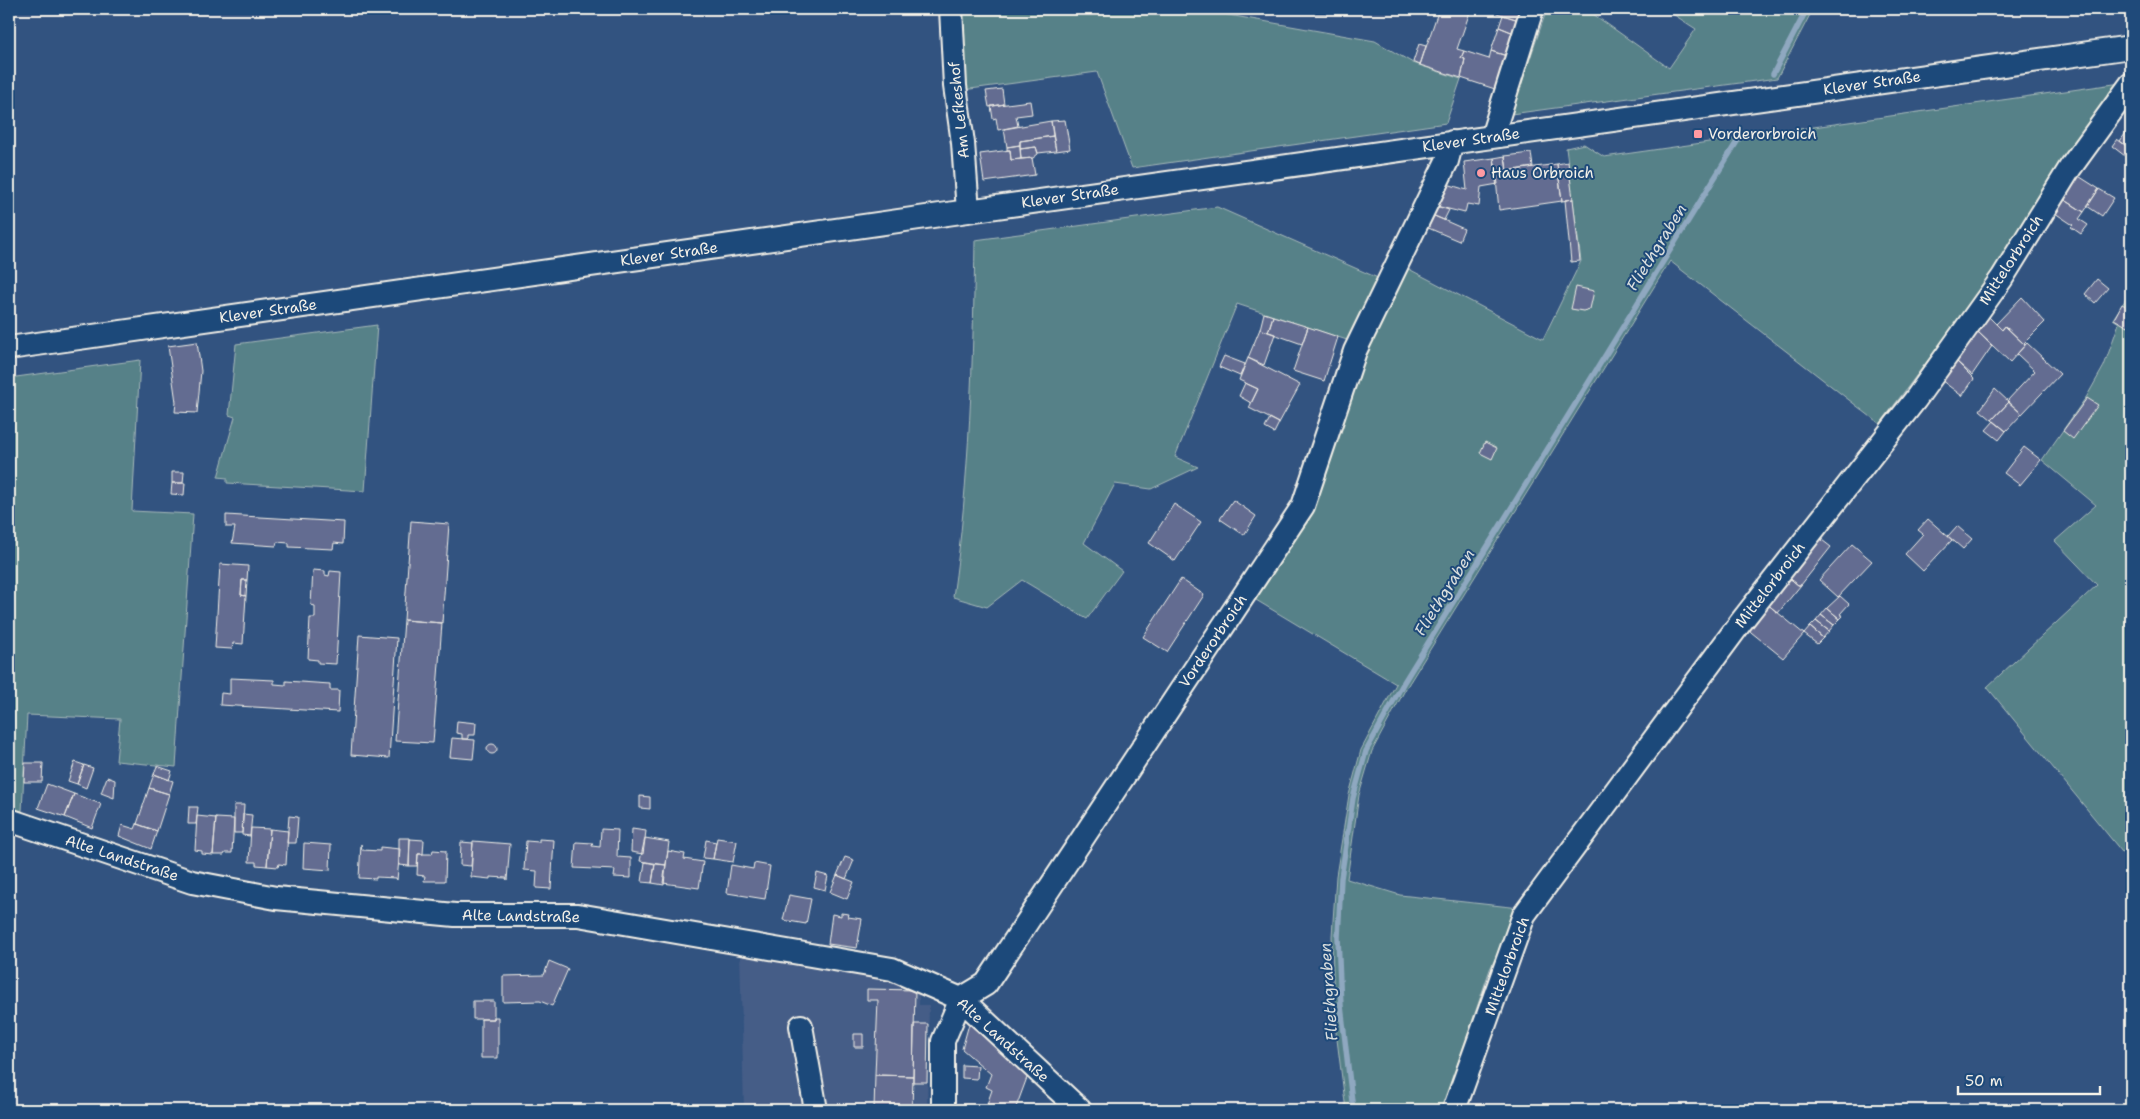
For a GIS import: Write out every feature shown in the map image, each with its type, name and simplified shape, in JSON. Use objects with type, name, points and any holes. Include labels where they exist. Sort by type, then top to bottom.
[{"type":"street","name":"Am Lefkeshof","points":[[952,9],[955,86],[963,143],[968,211]]},
{"type":"street","points":[[1492,137],[1532,9]]},
{"type":"street","name":"Klever Straße","points":[[9,348],[2131,47]]},
{"type":"street","name":"Mittelorbroich","points":[[1454,1110],[1524,915],[1741,622],[1915,400],[2002,278],[2070,168],[2131,84]]},
{"type":"street","name":"Vorderorbroich","points":[[961,999],[986,984],[1303,506],[1356,351],[1447,161],[1452,142]]},
{"type":"street","name":"Alte Landstraße","points":[[9,820],[192,882],[266,896],[455,915],[578,915],[892,969],[961,999],[1080,1110]]},
{"type":"street","points":[[944,1110],[943,1041],[961,999]]},
{"type":"street","points":[[801,1026],[816,1110]]},
{"type":"shaded area","points":[[740,950],[915,984],[919,990],[919,1005],[929,1005],[927,1110],[744,1110]]},
{"type":"green space","points":[[957,9],[1195,9],[1375,41],[1413,63],[1461,79],[1446,123],[1132,168],[1097,72],[963,90]]},
{"type":"green space","points":[[1547,9],[1586,9],[1669,68],[1696,29],[1665,9],[1813,9],[1777,78],[1511,114]]},
{"type":"green space","points":[[2121,83],[1996,276],[1952,328],[1880,424],[1670,261],[1405,690],[1372,751],[1359,795],[1347,879],[1400,895],[1520,908],[1490,969],[1442,1110],[1346,1110],[1334,1016],[1332,936],[1336,876],[1349,795],[1361,750],[1396,684],[1251,597],[1365,347],[1405,267],[1543,339],[1581,261],[1566,148],[1584,144],[1604,157]]},
{"type":"green space","points":[[1217,207],[1380,279],[1350,341],[1237,304],[1175,457],[1198,467],[1151,489],[1115,484],[1084,543],[1122,571],[1087,619],[1022,580],[987,607],[953,597],[967,464],[972,375],[975,240]]},
{"type":"green space","points":[[2131,291],[2131,863],[1987,687],[2097,585],[2055,541],[2096,505],[2042,460],[2087,396],[2104,366],[2119,323],[2113,319]]},
{"type":"green space","points":[[377,325],[365,491],[227,483],[227,478],[218,477],[235,417],[229,415],[236,344]]},
{"type":"green space","points":[[140,360],[132,511],[193,514],[176,767],[116,761],[120,719],[27,715],[22,811],[9,806],[9,378]]},
{"type":"building","points":[[1314,9],[1337,9],[1337,13],[1314,13]]},
{"type":"building","points":[[1439,9],[1471,9],[1457,49],[1464,51],[1461,58],[1465,59],[1461,78],[1420,65]]},
{"type":"building","points":[[1484,9],[1522,9],[1519,20]]},
{"type":"building","points":[[1503,15],[1519,20],[1514,33],[1499,27]]},
{"type":"building","points":[[1499,27],[1514,33],[1507,56],[1491,51]]},
{"type":"building","points":[[1419,44],[1426,46],[1420,65],[1413,62]]},
{"type":"building","points":[[1464,51],[1489,59],[1491,51],[1507,56],[1495,89],[1461,78],[1465,59],[1461,58]]},
{"type":"building","points":[[1002,89],[1004,104],[989,107],[986,91]]},
{"type":"building","points":[[1030,101],[1032,114],[1016,116],[1018,126],[998,130],[996,118],[993,119],[991,106]]},
{"type":"building","points":[[1065,120],[1070,149],[1056,151],[1051,121]]},
{"type":"building","points":[[1051,121],[1053,136],[1020,141],[1020,145],[1007,147],[1004,129]]},
{"type":"building","points":[[2131,126],[2131,149],[2120,141]]},
{"type":"building","points":[[1053,136],[1056,151],[1038,153],[1036,147],[1020,149],[1020,141]]},
{"type":"building","points":[[2117,139],[2130,149],[2125,156],[2112,146]]},
{"type":"building","points":[[1020,145],[1021,159],[1011,160],[1010,150],[1007,150],[1007,147]]},
{"type":"building","points":[[1036,147],[1038,154],[1033,158],[1021,159],[1020,149]]},
{"type":"building","points":[[1010,150],[1011,160],[1032,158],[1035,175],[984,182],[980,154]]},
{"type":"building","points":[[1531,153],[1533,167],[1507,171],[1505,156]]},
{"type":"building","points":[[1505,156],[1507,171],[1557,164],[1562,201],[1499,210],[1494,158]]},
{"type":"building","points":[[1494,158],[1498,184],[1481,187],[1479,206],[1467,204],[1465,213],[1436,206],[1447,184],[1467,190],[1464,162]]},
{"type":"building","points":[[1568,162],[1573,199],[1562,201],[1557,164]]},
{"type":"building","points":[[2077,175],[2099,189],[2084,212],[2062,198]]},
{"type":"building","points":[[2099,189],[2114,198],[2102,216],[2087,206]]},
{"type":"building","points":[[2062,198],[2084,212],[2079,219],[2088,225],[2081,234],[2071,227],[2073,225],[2052,211]]},
{"type":"building","points":[[1573,199],[1580,261],[1571,262],[1565,200]]},
{"type":"building","points":[[1436,206],[1449,210],[1444,220],[1432,215]]},
{"type":"building","points":[[1432,215],[1464,229],[1459,241],[1426,227]]},
{"type":"building","points":[[2097,279],[2108,288],[2095,303],[2085,294]]},
{"type":"building","points":[[1576,287],[1594,291],[1590,309],[1583,311],[1571,309]]},
{"type":"building","points":[[2022,297],[2045,322],[2024,343],[2025,345],[2005,326],[2002,330],[1996,324]]},
{"type":"building","points":[[2122,304],[2131,309],[2131,322],[2128,327],[2114,319]]},
{"type":"building","points":[[1264,313],[1273,316],[1268,332],[1260,329]]},
{"type":"building","points":[[1987,315],[2002,330],[2005,326],[2025,345],[2010,362],[1976,330]]},
{"type":"building","points":[[1273,316],[1308,327],[1302,344],[1268,332]]},
{"type":"building","points":[[1308,327],[1338,337],[1324,381],[1293,371]]},
{"type":"building","points":[[1260,329],[1275,334],[1264,365],[1248,358]]},
{"type":"building","points":[[1976,330],[1992,346],[1972,375],[1955,360]]},
{"type":"building","points":[[197,342],[201,371],[197,413],[175,412],[176,402],[168,346]]},
{"type":"building","points":[[2027,343],[2060,374],[2022,414],[2007,401],[2035,371],[2017,354]]},
{"type":"building","points":[[1224,356],[1245,364],[1240,376],[1219,367]]},
{"type":"building","points":[[1248,358],[1300,385],[1279,423],[1249,408],[1258,389],[1239,380]]},
{"type":"building","points":[[1955,360],[1974,379],[1962,396],[1941,380]]},
{"type":"building","points":[[1245,383],[1258,389],[1251,403],[1239,396]]},
{"type":"building","points":[[1995,389],[2009,402],[1992,420],[1980,410]]},
{"type":"building","points":[[2087,398],[2098,405],[2073,439],[2063,431]]},
{"type":"building","points":[[2009,402],[2022,414],[2006,431],[1992,420]]},
{"type":"building","points":[[1270,418],[1279,423],[1274,433],[1265,428]]},
{"type":"building","points":[[1994,421],[2006,431],[1999,440],[1986,430]]},
{"type":"building","points":[[1485,442],[1497,448],[1492,459],[1480,453]]},
{"type":"building","points":[[2024,447],[2041,460],[2020,485],[2004,473]]},
{"type":"building","points":[[172,472],[184,472],[183,483],[172,483]]},
{"type":"building","points":[[172,483],[185,483],[184,495],[171,494]]},
{"type":"building","points":[[1233,500],[1256,516],[1244,535],[1220,519]]},
{"type":"building","points":[[1174,504],[1201,522],[1175,561],[1149,543]]},
{"type":"building","points":[[226,515],[344,522],[343,544],[334,543],[333,549],[289,547],[289,543],[277,542],[276,546],[232,543],[235,527],[226,527]]},
{"type":"building","points":[[1928,519],[1952,540],[1923,571],[1905,554],[1923,534],[1918,530]]},
{"type":"building","points":[[411,521],[449,524],[442,623],[404,620]]},
{"type":"building","points":[[1957,526],[1972,539],[1963,549],[1948,536]]},
{"type":"building","points":[[1818,537],[1831,547],[1801,585],[1798,585],[1787,576]]},
{"type":"building","points":[[1852,544],[1872,561],[1838,597],[1819,580]]},
{"type":"building","points":[[220,564],[248,566],[247,580],[242,580],[241,595],[246,596],[243,644],[233,643],[232,649],[215,648]]},
{"type":"building","points":[[313,570],[325,571],[325,575],[329,576],[330,571],[341,572],[336,664],[318,663],[318,660],[308,659],[310,618],[315,618],[315,606],[311,605]]},
{"type":"building","points":[[1787,576],[1798,585],[1801,585],[1778,613],[1766,603]]},
{"type":"building","points":[[1181,579],[1204,595],[1167,652],[1143,637]]},
{"type":"building","points":[[242,580],[247,580],[246,596],[241,595]]},
{"type":"building","points":[[1840,596],[1849,604],[1840,614],[1843,616],[1840,619],[1827,608]]},
{"type":"building","points":[[1766,603],[1804,634],[1783,658],[1746,628]]},
{"type":"building","points":[[1827,608],[1840,619],[1834,625],[1821,615]]},
{"type":"building","points":[[1821,615],[1834,625],[1829,631],[1816,621]]},
{"type":"building","points":[[404,620],[442,623],[433,743],[395,741]]},
{"type":"building","points":[[1816,621],[1829,631],[1823,638],[1810,627]]},
{"type":"building","points":[[1810,627],[1823,638],[1817,644],[1804,634]]},
{"type":"building","points":[[359,635],[397,638],[389,758],[351,755]]},
{"type":"building","points":[[230,678],[274,680],[274,684],[286,685],[286,681],[330,684],[330,690],[339,690],[338,712],[220,705],[221,693],[230,694]]},
{"type":"building","points":[[457,721],[476,723],[475,735],[468,735],[468,739],[462,739],[462,734],[456,733]]},
{"type":"building","points":[[452,738],[475,740],[473,759],[450,757]]},
{"type":"building","points":[[490,744],[494,744],[497,749],[496,753],[490,754],[487,751],[487,747]]},
{"type":"building","points":[[75,762],[84,765],[77,784],[68,781]]},
{"type":"building","points":[[25,763],[43,763],[42,782],[24,782]]},
{"type":"building","points":[[84,765],[93,768],[86,788],[77,784]]},
{"type":"building","points":[[157,766],[172,771],[169,780],[154,774]]},
{"type":"building","points":[[154,774],[173,781],[169,794],[149,788]]},
{"type":"building","points":[[107,777],[115,780],[114,798],[101,793]]},
{"type":"building","points":[[47,784],[74,794],[65,817],[38,808]]},
{"type":"building","points":[[149,788],[169,794],[157,831],[137,824]]},
{"type":"building","points":[[74,794],[101,804],[92,828],[65,817]]},
{"type":"building","points":[[640,796],[650,797],[650,809],[640,808]]},
{"type":"building","points":[[234,805],[244,805],[242,833],[234,833]]},
{"type":"building","points":[[189,807],[198,807],[196,824],[188,824]]},
{"type":"building","points":[[243,814],[252,815],[250,836],[242,835]]},
{"type":"building","points":[[197,816],[216,818],[213,855],[202,854],[202,851],[195,850]]},
{"type":"building","points":[[289,816],[298,817],[296,843],[287,843]]},
{"type":"building","points":[[216,818],[234,819],[232,853],[213,855]]},
{"type":"building","points":[[137,824],[157,831],[151,849],[119,836],[122,825],[135,829]]},
{"type":"building","points":[[251,828],[270,829],[267,866],[256,865],[256,862],[249,862]]},
{"type":"building","points":[[270,829],[288,831],[286,865],[279,864],[278,867],[267,866]]},
{"type":"building","points":[[601,829],[618,830],[617,857],[631,858],[631,878],[614,877],[615,870],[574,868],[576,842],[593,843],[592,846],[600,847]]},
{"type":"building","points":[[632,829],[646,831],[643,854],[631,852]]},
{"type":"building","points":[[399,838],[410,838],[409,866],[399,865]]},
{"type":"building","points":[[645,838],[669,842],[666,865],[640,861]]},
{"type":"building","points":[[717,838],[737,841],[733,862],[713,859]]},
{"type":"building","points":[[410,839],[424,840],[423,854],[418,854],[417,866],[409,866]]},
{"type":"building","points":[[539,839],[554,840],[551,889],[536,888],[537,871],[524,870],[526,841],[539,842]]},
{"type":"building","points":[[706,840],[716,842],[713,859],[703,858]]},
{"type":"building","points":[[473,841],[510,844],[507,880],[506,878],[471,877]]},
{"type":"building","points":[[461,842],[473,843],[471,866],[460,865]]},
{"type":"building","points":[[304,843],[331,845],[330,870],[303,868]]},
{"type":"building","points":[[361,844],[362,850],[380,851],[380,847],[400,849],[397,880],[396,878],[359,878]]},
{"type":"building","points":[[433,850],[446,851],[445,881],[424,881],[425,876],[417,875],[418,854],[432,854]]},
{"type":"building","points":[[668,851],[685,854],[684,859],[703,862],[699,888],[663,883]]},
{"type":"building","points":[[845,857],[854,860],[846,879],[837,875]]},
{"type":"building","points":[[645,862],[655,864],[652,883],[642,882]]},
{"type":"building","points":[[754,863],[770,866],[765,899],[727,893],[731,865],[753,869]]},
{"type":"building","points":[[655,864],[666,865],[664,885],[652,883]]},
{"type":"building","points":[[817,873],[828,876],[825,890],[814,887]]},
{"type":"building","points":[[837,875],[854,882],[847,899],[830,892]]},
{"type":"building","points":[[789,895],[811,899],[806,924],[783,920]]},
{"type":"building","points":[[841,913],[849,914],[848,917],[862,919],[857,948],[828,944],[832,914],[841,916]]},
{"type":"building","points":[[549,961],[568,969],[552,1006],[540,1001],[503,1002],[503,976],[544,975]]},
{"type":"building","points":[[867,989],[915,990],[913,1076],[875,1075],[878,1000],[867,1000]]},
{"type":"building","points":[[473,1001],[494,1001],[494,1019],[473,1019]]},
{"type":"building","points":[[494,1017],[498,1017],[498,1058],[481,1058],[481,1019],[494,1019]]},
{"type":"building","points":[[914,1024],[928,1024],[927,1082],[913,1082]]},
{"type":"building","points":[[969,1024],[1028,1075],[1015,1110],[985,1110],[992,1090],[986,1087],[991,1074],[962,1049]]},
{"type":"building","points":[[854,1034],[863,1034],[863,1047],[854,1047]]},
{"type":"building","points":[[962,1065],[978,1066],[977,1079],[962,1078]]},
{"type":"building","points":[[875,1075],[913,1076],[912,1110],[874,1110]]},
{"type":"waterway","name":"Fliethgraben","points":[[1773,74],[1807,9]]},
{"type":"waterway","name":"Fliethgraben","points":[[1353,1110],[1341,1006],[1338,937],[1341,878],[1353,798],[1366,751],[1404,682],[1738,140]]},
{"type":"place","name":"Vorderorbroich","points":[[1698,134]]},
{"type":"place","name":"Haus Orbroich","points":[[1481,173]]}]
